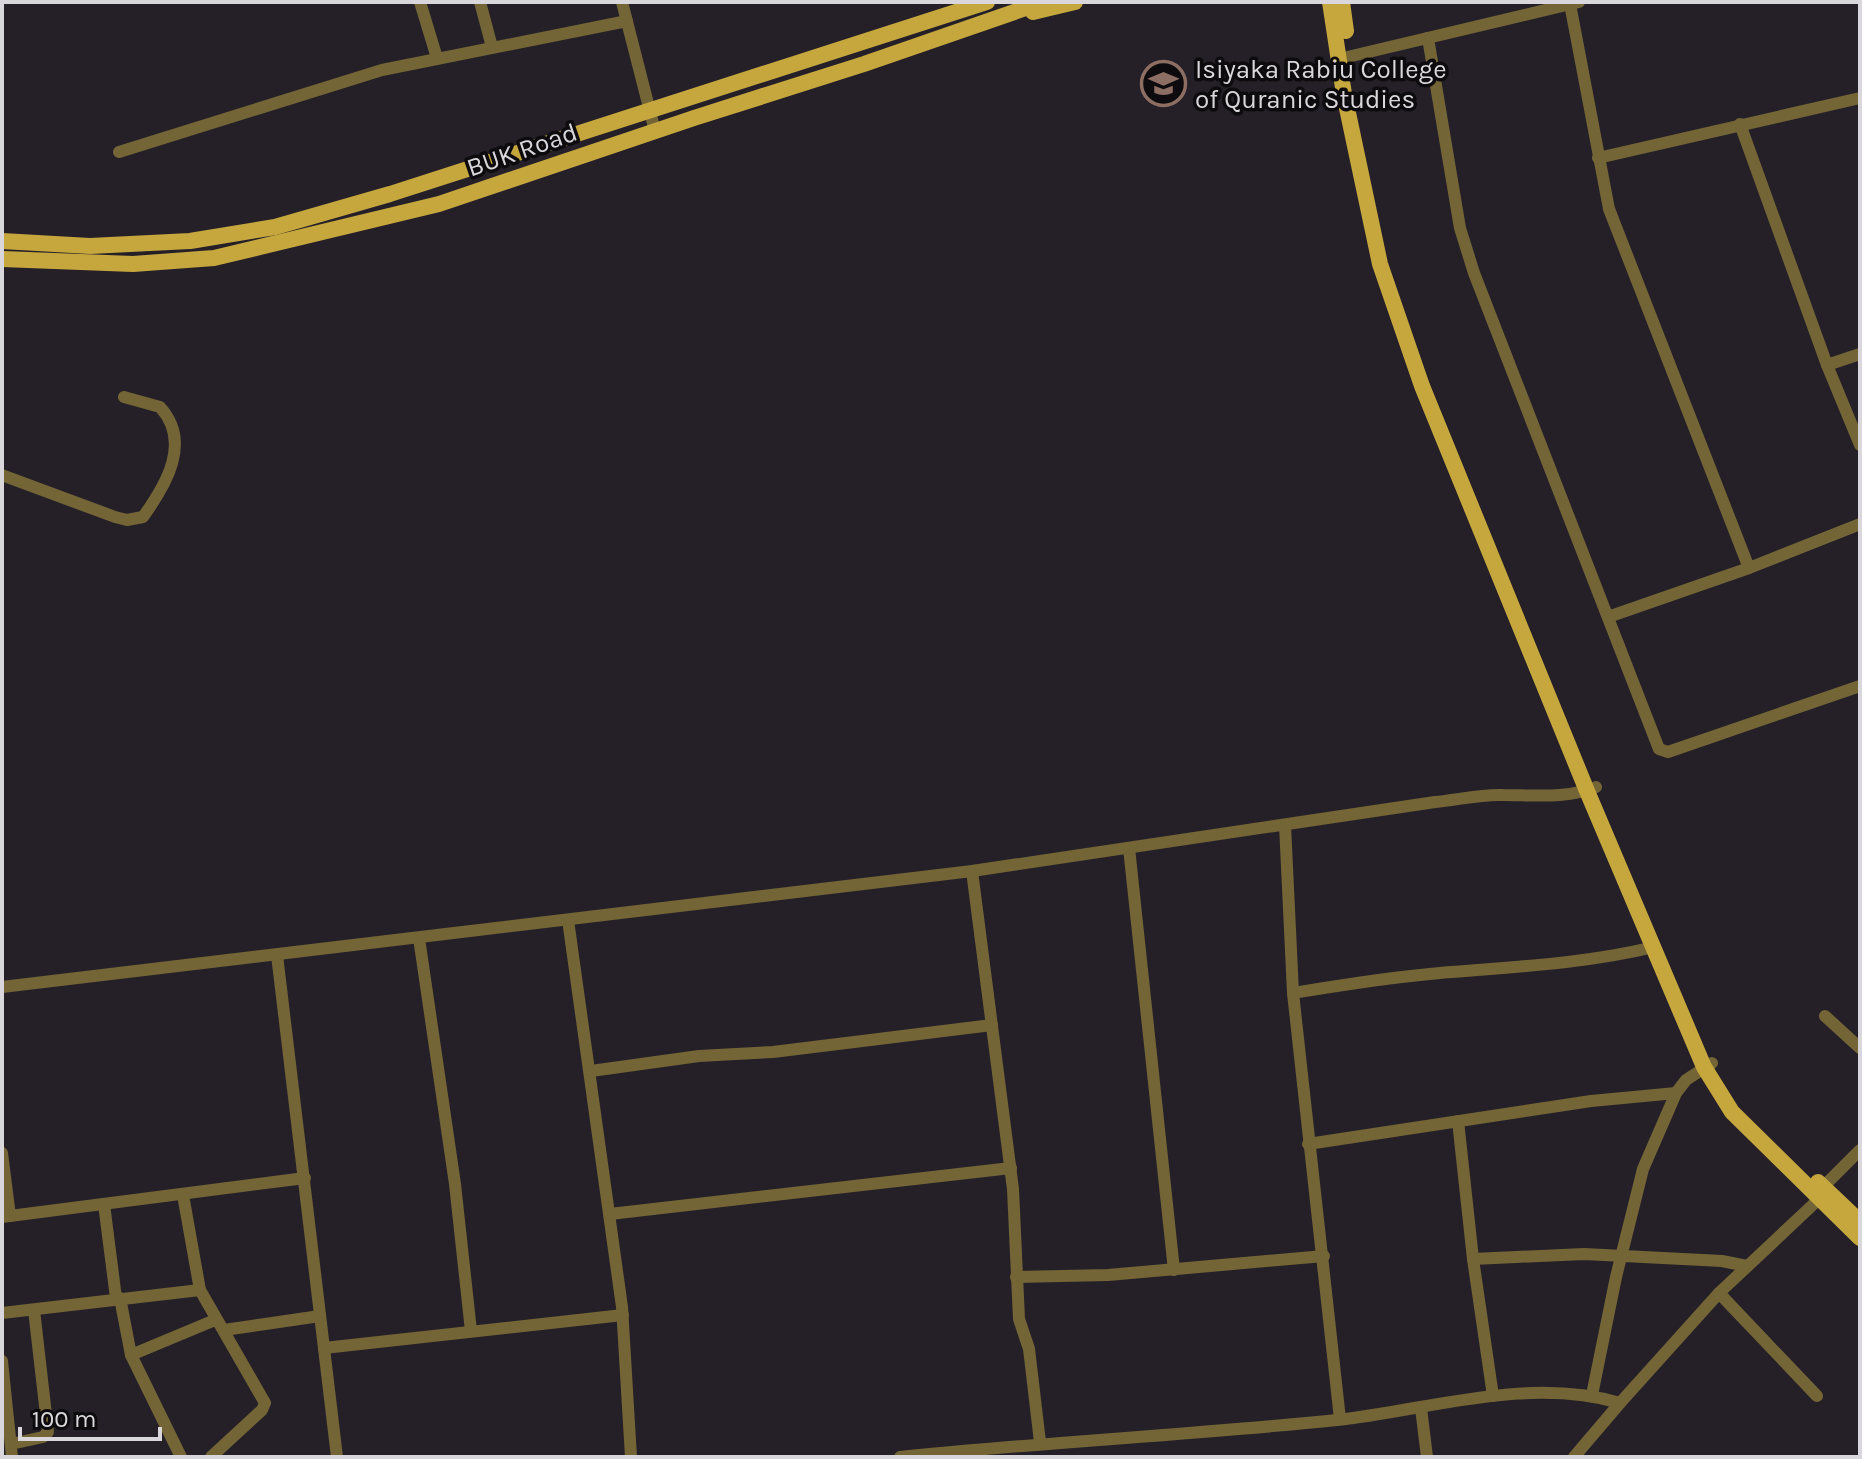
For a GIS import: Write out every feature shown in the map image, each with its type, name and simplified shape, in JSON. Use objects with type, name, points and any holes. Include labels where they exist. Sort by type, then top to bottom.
[{"type":"main road","name":"BUK Road","points":[[2,241],[90,246],[190,241],[275,227],[390,194],[987,2]]},
{"type":"main road","name":"BUK Road","points":[[2,259],[133,264],[214,258],[439,204],[1043,2]]},
{"type":"main road","points":[[1019,10],[1040,12],[1075,2]]},
{"type":"main road","points":[[1330,2],[1344,58]]},
{"type":"main road","points":[[1342,2],[1344,58],[1360,179],[1380,264],[1422,386],[1511,590],[1654,947],[1732,1112],[1821,1193],[1860,1222]]},
{"type":"main road","points":[[1591,789],[1708,1065]]},
{"type":"main road","points":[[1821,1193],[1860,1238]]},
{"type":"street","points":[[420,2],[437,58]]},
{"type":"street","points":[[480,2],[492,47]]},
{"type":"street","points":[[622,2],[655,131]]},
{"type":"street","points":[[1344,58],[1575,3],[1598,158],[1609,209],[1749,568]]},
{"type":"street","points":[[119,152],[382,70],[627,21]]},
{"type":"street","points":[[1428,38],[1460,228],[1474,273],[1659,749],[1664,752],[1860,686]]},
{"type":"street","points":[[1598,158],[1860,98]]},
{"type":"street","points":[[1740,124],[1827,365],[1860,445]]},
{"type":"street","points":[[1827,365],[1860,354]]},
{"type":"street","points":[[2,475],[115,517],[127,520],[143,517],[171,473],[175,432],[160,407],[124,397]]},
{"type":"street","points":[[1608,617],[1749,568],[1860,524]]},
{"type":"street","points":[[2,987],[972,871],[1502,795],[1541,796],[1591,789]]},
{"type":"street","points":[[1285,825],[1293,993],[1340,1419]]},
{"type":"street","points":[[1129,848],[1174,1270]]},
{"type":"street","points":[[972,871],[1011,1168],[1019,1319],[1029,1349],[1040,1442]]},
{"type":"street","points":[[568,920],[623,1315],[631,1457]]},
{"type":"street","points":[[419,938],[455,1184],[471,1331]]},
{"type":"street","points":[[1293,993],[1385,979],[1575,961],[1654,947]]},
{"type":"street","points":[[277,955],[337,1457]]},
{"type":"street","points":[[1825,1016],[1860,1048]]},
{"type":"street","points":[[591,1071],[699,1056],[804,1048],[992,1025]]},
{"type":"street","points":[[1592,1395],[1643,1169],[1676,1093],[1686,1080],[1708,1065]]},
{"type":"street","points":[[1308,1144],[1591,1101],[1676,1093]]},
{"type":"street","points":[[1458,1121],[1473,1259],[1493,1396]]},
{"type":"street","points":[[1578,1456],[1620,1403],[1719,1293],[1796,1223],[1860,1150]]},
{"type":"street","points":[[2,1153],[6,1217],[305,1178]]},
{"type":"street","points":[[610,1214],[1011,1168]]},
{"type":"street","points":[[183,1195],[200,1290],[265,1403],[262,1410],[211,1457]]},
{"type":"street","points":[[104,1204],[118,1298],[131,1355],[181,1457]]},
{"type":"street","points":[[1473,1259],[1584,1254],[1722,1261],[1747,1266]]},
{"type":"street","points":[[1016,1277],[1049,1278],[1174,1270],[1324,1256]]},
{"type":"street","points":[[2,1313],[200,1290]]},
{"type":"street","points":[[1719,1293],[1817,1396]]},
{"type":"street","points":[[2,1361],[12,1451],[48,1432],[34,1310]]},
{"type":"street","points":[[324,1348],[623,1315]]},
{"type":"street","points":[[131,1355],[219,1325],[320,1316]]},
{"type":"street","points":[[900,1457],[964,1454],[1040,1442],[1132,1439],[1340,1419],[1520,1393],[1592,1395],[1620,1403]]},
{"type":"street","points":[[1421,1408],[1427,1457]]},
{"type":"place","name":"Isiyaka Rabiu College of Quranic Studies","points":[[1164,84]]}]
